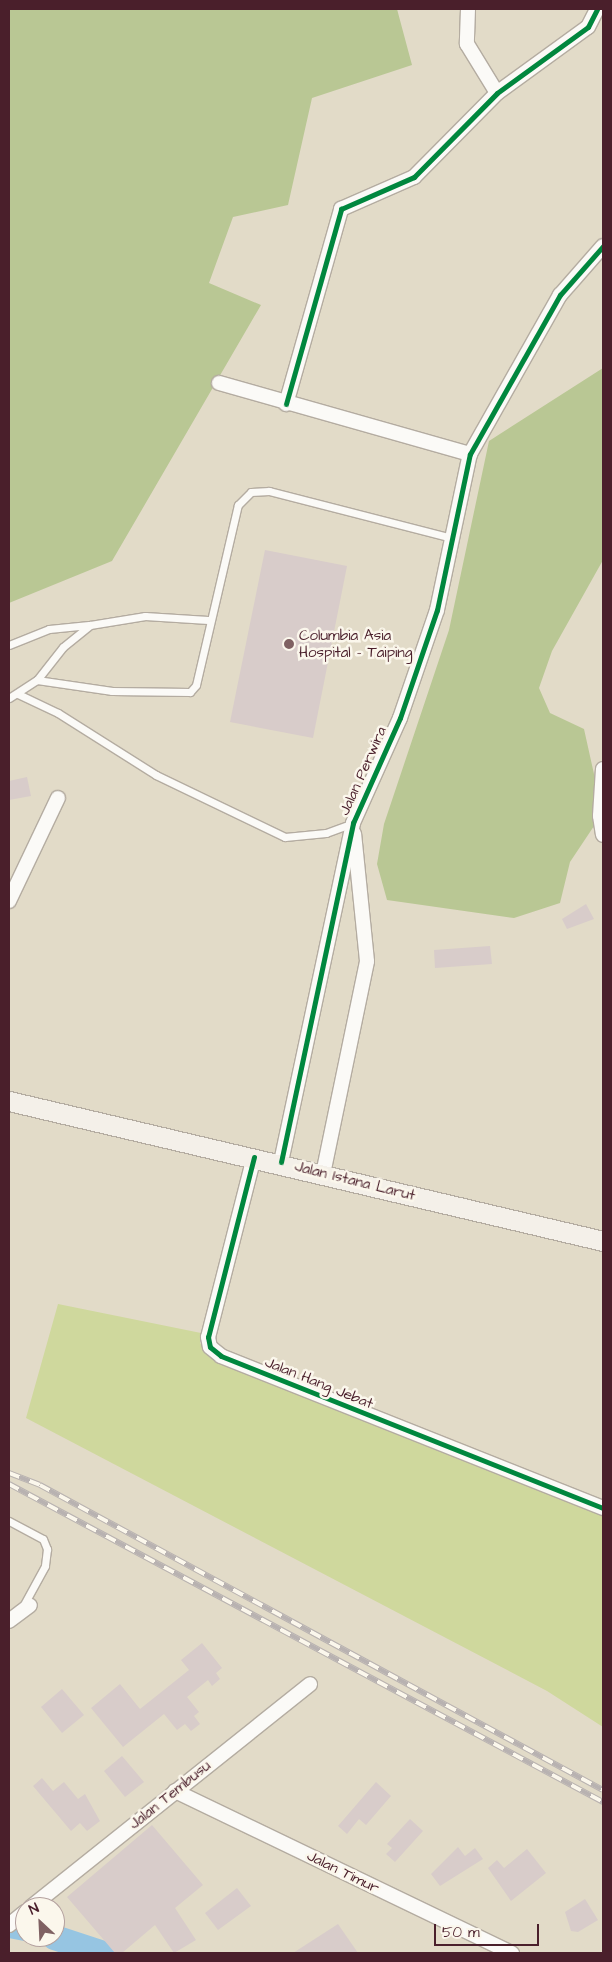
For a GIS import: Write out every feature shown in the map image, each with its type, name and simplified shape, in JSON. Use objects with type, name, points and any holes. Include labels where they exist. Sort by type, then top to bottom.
[{"type":"main road","name":"Jalan Istana Larut","points":[[9,1094],[78,1115]]},
{"type":"main road","name":"Jalan Istana Larut","points":[[9,1101],[281,1162],[323,1174],[603,1241]]},
{"type":"street","points":[[468,9],[467,44],[497,93]]},
{"type":"street","points":[[286,404],[341,209],[414,177],[497,93],[588,27],[597,9]]},
{"type":"street","name":"Jalan Perwira","points":[[281,1162],[352,823],[400,718],[437,610],[470,454],[560,295],[603,246]]},
{"type":"street","points":[[218,383],[286,404],[470,454]]},
{"type":"street","points":[[603,770],[603,835]]},
{"type":"street","points":[[9,901],[58,798]]},
{"type":"street","name":"Jalan Perwira","points":[[323,1174],[367,961],[352,823]]},
{"type":"street","name":"Jalan Hang Jebat","points":[[254,1157],[208,1337],[210,1347],[221,1356],[603,1508]]},
{"type":"street","name":"Jalan Tembusu","points":[[43,1897],[310,1684]]},
{"type":"street","name":"Jalan Timur","points":[[175,1791],[512,1953]]},
{"type":"lane","points":[[37,680],[112,691],[190,692],[196,684],[208,620],[238,505],[251,492],[269,491],[452,538]]},
{"type":"lane","points":[[9,645],[49,629],[90,625],[145,616],[208,620]]},
{"type":"lane","points":[[9,698],[18,694],[37,680],[63,647],[90,625]]},
{"type":"lane","points":[[18,694],[58,713],[156,775],[286,837],[326,833],[352,823]]},
{"type":"lane","points":[[9,1521],[43,1539],[48,1558],[20,1613]]},
{"type":"green space","points":[[9,9],[397,9],[412,65],[312,98],[288,205],[233,217],[209,283],[261,305],[112,561],[9,603]]},
{"type":"green space","points":[[603,368],[603,560],[552,651],[539,688],[550,713],[584,729],[594,774],[596,823],[570,862],[560,903],[514,918],[387,900],[377,864],[384,824],[449,630],[489,441]]},
{"type":"green space","points":[[58,1304],[201,1333],[200,1343],[213,1358],[603,1512],[603,1727],[547,1691],[26,1418]]},
{"type":"building","name":"Columbia Asia Hospital - Taiping","points":[[265,550],[347,566],[313,738],[230,722]]},
{"type":"building","points":[[27,777],[31,796],[9,800],[9,781]]},
{"type":"building","points":[[586,904],[594,919],[567,929],[562,919]]},
{"type":"building","points":[[490,946],[492,964],[435,968],[434,950]]},
{"type":"building","points":[[202,1643],[222,1668],[216,1673],[220,1679],[212,1686],[208,1680],[187,1697],[199,1712],[194,1716],[200,1724],[191,1731],[185,1724],[177,1730],[164,1714],[123,1747],[91,1708],[120,1684],[140,1709],[189,1670],[181,1660]]},
{"type":"building","points":[[62,1689],[84,1715],[62,1733],[41,1707]]},
{"type":"building","points":[[122,1756],[144,1782],[125,1797],[104,1771]]},
{"type":"building","points":[[42,1778],[53,1791],[64,1782],[78,1799],[85,1794],[100,1821],[87,1831],[80,1823],[71,1831],[33,1786]]},
{"type":"building","points":[[376,1782],[391,1796],[366,1825],[359,1819],[347,1834],[338,1826]]},
{"type":"building","points":[[410,1819],[423,1831],[395,1862],[386,1854],[392,1848],[387,1844]]},
{"type":"building","points":[[152,1825],[203,1885],[175,1908],[196,1940],[174,1953],[155,1925],[122,1953],[115,1953],[67,1897]]},
{"type":"building","points":[[458,1847],[465,1856],[475,1848],[483,1859],[440,1886],[431,1874]]},
{"type":"building","points":[[527,1849],[546,1873],[511,1901],[488,1868],[497,1860],[504,1868]]},
{"type":"building","points":[[237,1888],[251,1906],[218,1930],[205,1913]]},
{"type":"building","points":[[585,1899],[598,1920],[578,1932],[571,1931],[565,1912]]},
{"type":"building","points":[[338,1924],[358,1953],[293,1953]]},
{"type":"waterway","points":[[9,1925],[15,1926]]},
{"type":"waterway","points":[[65,1941],[103,1953]]},
{"type":"railway","points":[[9,1473],[40,1485],[603,1790]]},
{"type":"railway","points":[[9,1484],[603,1802]]},
{"type":"cycle path","points":[[286,404],[341,209],[414,177],[497,93],[588,27],[597,9]]},
{"type":"cycle path","points":[[281,1162],[353,823],[400,718],[437,610],[470,454],[560,295],[603,246]]},
{"type":"cycle path","points":[[254,1157],[208,1337],[210,1347],[221,1356],[603,1508]]},
{"type":"place","name":"Columbia Asia Hospital - Taiping","points":[[289,644]]}]
